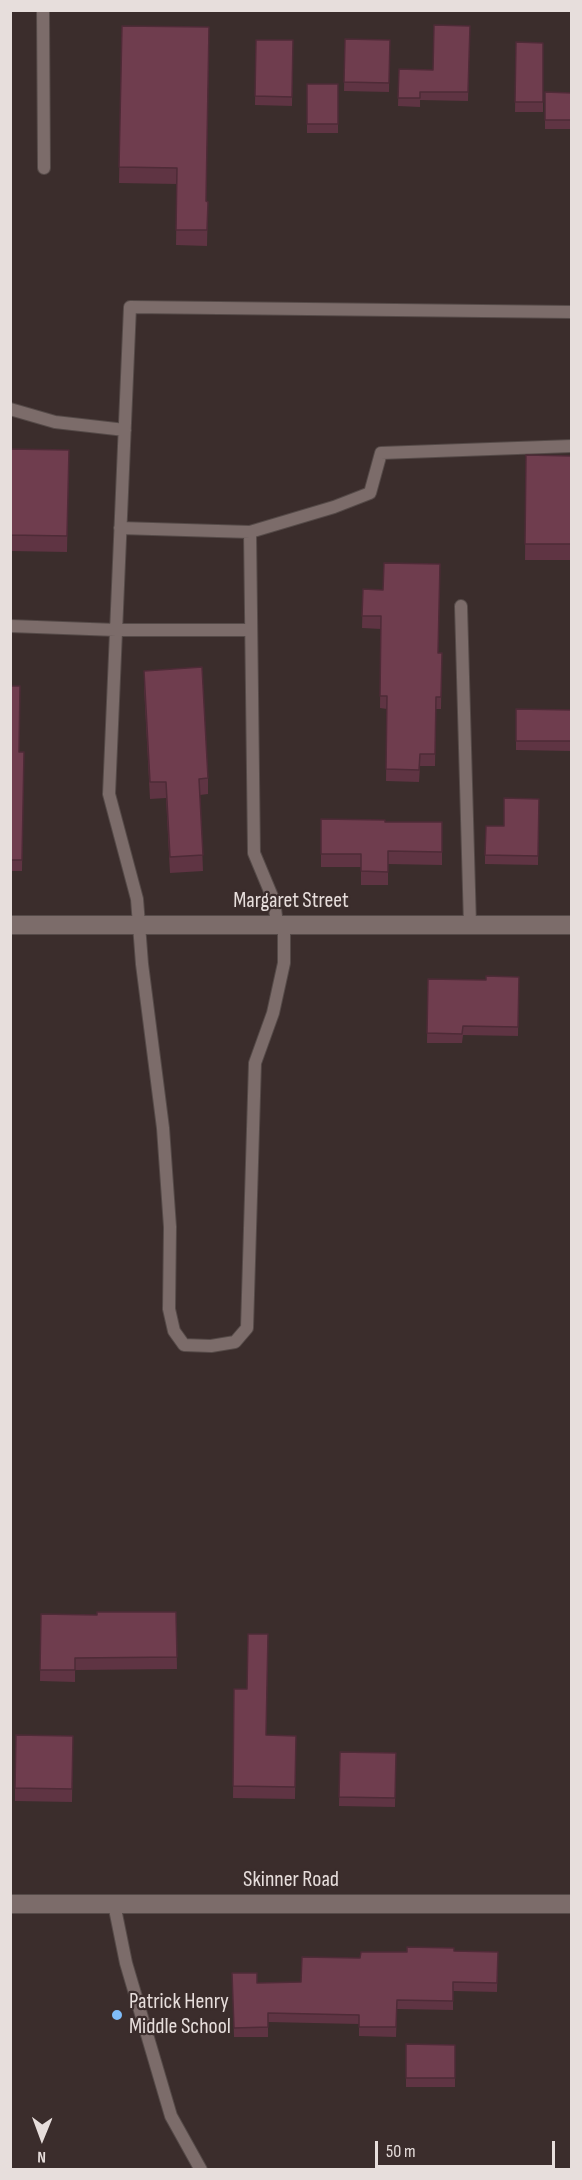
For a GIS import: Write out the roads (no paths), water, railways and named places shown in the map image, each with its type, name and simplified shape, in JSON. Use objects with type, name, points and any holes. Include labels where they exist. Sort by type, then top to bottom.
[{"type":"street","name":"Margaret Street","points":[[10,925],[572,925]]},
{"type":"street","name":"Skinner Road","points":[[10,1904],[572,1904]]},
{"type":"lane","points":[[43,10],[44,168]]},
{"type":"lane","points":[[250,532],[254,853],[274,901],[280,924],[284,963],[273,1013],[255,1063],[247,1328],[235,1342],[211,1346],[184,1345],[174,1331],[169,1309],[170,1227],[164,1139],[138,925],[137,899],[109,794],[130,307],[572,312]]},
{"type":"lane","points":[[10,409],[55,423],[124,430]]},
{"type":"lane","points":[[120,528],[250,532],[370,494],[381,453],[572,446]]},
{"type":"lane","points":[[461,606],[470,925]]},
{"type":"lane","points":[[10,626],[116,630],[251,630]]},
{"type":"lane","points":[[114,1904],[126,1963],[171,2116],[201,2169]]},
{"type":"place","name":"Patrick Henry Middle School","points":[[117,2015]]}]
